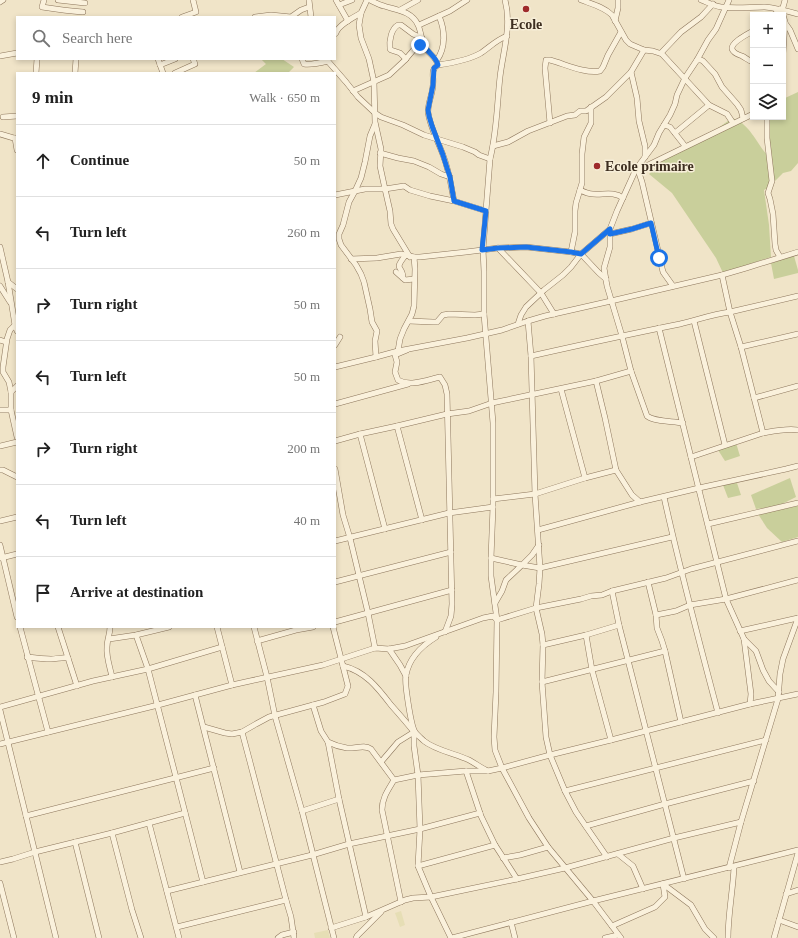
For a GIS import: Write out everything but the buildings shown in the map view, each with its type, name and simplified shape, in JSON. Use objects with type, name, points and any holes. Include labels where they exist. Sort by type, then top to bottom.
[{"type":"street","points":[[44,0],[42,7],[83,14],[85,1],[58,0]]},
{"type":"street","points":[[185,16],[196,12],[193,0]]},
{"type":"street","points":[[309,0],[311,16]]},
{"type":"street","points":[[348,21],[338,2],[352,0]]},
{"type":"street","points":[[398,351],[400,339],[412,314],[414,306],[414,280],[409,257],[391,224],[390,211],[380,166],[380,145],[376,124],[374,82],[359,25],[361,14],[368,0],[382,6],[400,10],[412,17],[419,25],[422,40],[427,50],[438,63]]},
{"type":"street","points":[[400,10],[418,0]]},
{"type":"street","points":[[419,25],[439,16],[467,0]]},
{"type":"street","points":[[505,0],[507,8],[507,36],[502,61],[493,146],[490,159],[482,250],[484,271],[484,314],[493,423],[491,576],[497,620],[495,750],[502,768],[529,818],[548,847],[619,936],[605,938]]},
{"type":"street","points":[[581,0],[604,9],[612,15],[621,32],[630,44],[644,50],[661,53],[709,105],[727,114],[733,123]]},
{"type":"street","points":[[615,21],[618,0]]},
{"type":"street","points":[[701,0],[726,7],[764,7],[798,14]]},
{"type":"street","points":[[683,423],[654,419],[647,416],[631,371],[611,301],[604,268],[610,247],[610,231],[622,198],[637,169],[654,144],[670,115],[685,78],[716,29],[729,0]]},
{"type":"street","points":[[778,12],[781,10],[785,0]]},
{"type":"street","points":[[661,53],[681,32],[713,4]]},
{"type":"street","points":[[293,16],[309,7]]},
{"type":"street","points":[[260,16],[271,14],[284,16]]},
{"type":"street","points":[[336,32],[339,27],[361,14]]},
{"type":"street","points":[[439,16],[443,28],[443,46],[438,63],[434,68],[433,85],[428,110],[450,177],[454,201]]},
{"type":"street","points":[[406,59],[400,53],[390,49],[391,37],[396,26],[398,24],[401,25],[422,40]]},
{"type":"street","points":[[786,24],[798,49]]},
{"type":"street","points":[[550,123],[545,68],[546,60],[586,70],[600,71],[621,32]]},
{"type":"street","points":[[750,33],[734,43],[732,48],[735,53],[750,61]]},
{"type":"street","points":[[438,63],[470,58],[479,54],[499,39],[507,36]]},
{"type":"street","points":[[353,91],[388,75],[406,59],[422,40]]},
{"type":"street","points":[[493,146],[508,142],[528,131],[567,116],[574,115],[580,111],[586,111],[606,97],[631,72],[644,50]]},
{"type":"street","points":[[0,56],[16,53]]},
{"type":"street","points":[[36,72],[37,60]]},
{"type":"street","points":[[75,72],[76,60]]},
{"type":"street","points":[[163,72],[159,62],[170,60]]},
{"type":"street","points":[[177,72],[195,64],[193,60]]},
{"type":"street","points":[[302,60],[304,64],[307,64],[319,63],[327,60],[358,97],[381,117],[424,135],[463,147],[490,159]]},
{"type":"street","points":[[697,60],[703,61],[715,74],[720,85],[741,110],[743,118]]},
{"type":"street","points":[[631,72],[637,98],[639,121],[645,146],[645,157]]},
{"type":"street","points":[[675,134],[709,105]]},
{"type":"street","points":[[571,252],[575,232],[575,211],[582,183],[582,154],[584,137],[591,123],[591,107]]},
{"type":"street","points":[[637,169],[750,115]]},
{"type":"street","points":[[3,117],[16,116]]},
{"type":"street","points":[[767,120],[772,181],[768,192],[773,214],[776,250],[780,257]]},
{"type":"street","points":[[376,124],[370,136],[361,178],[350,202],[339,234],[341,245],[361,274],[372,322],[377,331],[375,341],[376,357]]},
{"type":"street","points":[[664,125],[670,127],[685,146]]},
{"type":"street","points":[[0,134],[16,139]]},
{"type":"street","points":[[380,153],[414,161],[450,177]]},
{"type":"street","points":[[637,169],[642,182],[663,272],[672,286]]},
{"type":"street","points":[[336,195],[370,189],[384,189],[404,186],[410,190],[486,211]]},
{"type":"street","points":[[580,190],[593,194],[611,194],[622,198]]},
{"type":"street","points":[[518,324],[526,307],[541,292],[571,268],[581,254],[610,231],[632,229],[651,223]]},
{"type":"street","points":[[0,247],[16,328]]},
{"type":"street","points":[[351,259],[377,258],[401,254],[409,257],[498,248],[526,247],[581,254],[606,279]]},
{"type":"street","points":[[498,248],[541,292],[554,314]]},
{"type":"street","points":[[336,367],[398,351],[486,334],[554,314],[746,268],[798,252]]},
{"type":"street","points":[[403,278],[403,274],[399,268],[399,263],[409,257]]},
{"type":"street","points":[[396,272],[405,280],[414,280]]},
{"type":"street","points":[[722,274],[730,312],[741,347],[763,433]]},
{"type":"street","points":[[8,282],[16,288]]},
{"type":"street","points":[[0,286],[2,294],[12,306]]},
{"type":"street","points":[[531,356],[694,321],[798,296]]},
{"type":"street","points":[[409,321],[437,322],[443,315],[484,314]]},
{"type":"street","points":[[528,321],[531,356],[535,494],[540,568],[536,608],[543,645],[542,682],[546,737],[550,755],[565,791],[576,812],[607,857]]},
{"type":"street","points":[[694,321],[725,445]]},
{"type":"street","points":[[15,325],[10,330],[6,342],[3,372],[11,392],[11,410],[16,432]]},
{"type":"street","points":[[659,328],[726,599],[744,640],[751,694],[750,704]]},
{"type":"street","points":[[741,347],[798,334]]},
{"type":"street","points":[[336,343],[340,337]]},
{"type":"street","points":[[0,340],[6,342]]},
{"type":"street","points":[[407,350],[395,355],[397,362],[395,372],[398,380],[406,383],[413,383]]},
{"type":"street","points":[[336,441],[447,414],[469,411],[492,403],[596,381],[631,371]]},
{"type":"street","points":[[336,404],[440,377],[445,385],[452,590],[451,616],[446,632],[426,643],[409,666],[406,676],[409,706],[414,732],[414,746],[418,775],[420,829],[418,866],[431,898],[451,938],[663,884],[798,852],[774,938]]},
{"type":"street","points":[[596,381],[606,418],[616,470],[632,495],[640,502]]},
{"type":"street","points":[[754,398],[798,386]]},
{"type":"street","points":[[11,392],[16,387]]},
{"type":"street","points":[[560,389],[585,478]]},
{"type":"street","points":[[0,410],[11,410]]},
{"type":"street","points":[[397,426],[422,520]]},
{"type":"street","points":[[691,457],[763,433],[793,429],[798,430]]},
{"type":"street","points":[[360,434],[385,529]]},
{"type":"street","points":[[0,446],[16,442]]},
{"type":"street","points":[[538,530],[640,502],[786,470],[798,466]]},
{"type":"street","points":[[0,470],[16,476]]},
{"type":"street","points":[[493,499],[535,494],[616,470]]},
{"type":"street","points":[[336,475],[343,515],[350,538],[375,648]]},
{"type":"street","points":[[664,497],[672,537],[718,713]]},
{"type":"street","points":[[708,524],[798,503]]},
{"type":"street","points":[[336,541],[449,514],[493,507]]},
{"type":"street","points":[[0,521],[16,517]]},
{"type":"street","points":[[491,558],[540,568],[672,537]]},
{"type":"street","points":[[497,620],[536,608],[602,595],[612,591],[666,578],[691,569],[798,541]]},
{"type":"street","points":[[0,545],[16,613]]},
{"type":"street","points":[[495,603],[506,580],[532,555],[539,545]]},
{"type":"street","points":[[336,582],[451,552]]},
{"type":"street","points":[[2,558],[16,554]]},
{"type":"street","points":[[656,616],[676,611],[690,605],[726,599],[798,580]]},
{"type":"street","points":[[648,582],[656,616],[657,628],[665,651],[681,722]]},
{"type":"street","points":[[336,622],[452,590]]},
{"type":"street","points":[[612,591],[628,660],[684,879]]},
{"type":"street","points":[[0,744],[158,705],[232,684],[250,682],[323,665],[375,648],[389,649],[405,646],[489,616],[493,616],[497,620]]},
{"type":"street","points":[[740,631],[798,618]]},
{"type":"street","points":[[728,938],[733,881],[732,867],[741,822],[778,699],[783,659],[798,618]]},
{"type":"street","points":[[543,645],[620,625]]},
{"type":"street","points":[[20,628],[48,732]]},
{"type":"street","points":[[58,628],[77,686]]},
{"type":"street","points":[[110,628],[107,648],[112,677]]},
{"type":"street","points":[[109,639],[136,635],[165,628]]},
{"type":"street","points":[[217,628],[232,684]]},
{"type":"street","points":[[254,628],[267,677],[274,716],[302,811],[334,938]]},
{"type":"street","points":[[204,727],[232,734],[242,732],[274,716],[345,694],[348,686],[333,628]]},
{"type":"street","points":[[257,641],[296,629]]},
{"type":"street","points":[[136,635],[148,669],[158,705],[203,882]]},
{"type":"street","points":[[586,635],[592,670],[611,740]]},
{"type":"street","points":[[744,640],[756,651],[769,681],[779,692]]},
{"type":"street","points":[[0,707],[112,677],[148,669],[222,647]]},
{"type":"street","points":[[389,649],[406,676]]},
{"type":"street","points":[[542,682],[665,651]]},
{"type":"street","points":[[27,657],[51,659],[64,657],[68,658]]},
{"type":"street","points":[[343,666],[356,670],[370,680],[414,732],[425,742],[470,761],[488,771]]},
{"type":"street","points":[[401,902],[382,810],[382,802],[394,780],[418,775],[466,771],[488,771],[750,704],[798,694]]},
{"type":"street","points":[[195,695],[240,872]]},
{"type":"street","points":[[313,705],[321,731],[328,742],[339,799],[366,917]]},
{"type":"street","points":[[0,710],[56,938]]},
{"type":"street","points":[[242,732],[291,917],[294,938]]},
{"type":"street","points":[[380,762],[398,742],[414,732]]},
{"type":"street","points":[[565,791],[766,740]]},
{"type":"street","points":[[328,742],[336,746],[348,748],[368,747],[394,780]]},
{"type":"street","points":[[26,816],[214,768]]},
{"type":"street","points":[[466,771],[480,813],[495,846],[517,879]]},
{"type":"street","points":[[586,826],[754,781]]},
{"type":"street","points":[[302,811],[339,799]]},
{"type":"street","points":[[0,862],[185,813]]},
{"type":"street","points":[[167,891],[312,855],[349,844],[420,829],[480,813]]},
{"type":"street","points":[[331,928],[366,917],[413,898],[431,898],[565,868],[674,838],[741,822]]},
{"type":"street","points":[[149,823],[179,938]]},
{"type":"street","points":[[112,833],[140,938]]},
{"type":"street","points":[[75,842],[99,938]]},
{"type":"street","points":[[418,866],[495,846]]},
{"type":"street","points":[[503,858],[548,847]]},
{"type":"street","points":[[618,854],[633,866],[643,889]]},
{"type":"street","points":[[0,883],[14,938]]},
{"type":"street","points":[[612,926],[655,908],[665,897],[663,884]]},
{"type":"street","points":[[663,884],[691,905],[705,929],[714,938]]},
{"type":"street","points":[[786,894],[798,890]]},
{"type":"street","points":[[176,928],[286,900]]},
{"type":"street","points":[[356,938],[383,910]]},
{"type":"street","points":[[779,920],[798,927]]},
{"type":"street","points":[[511,922],[515,938]]},
{"type":"street","points":[[278,938],[282,935],[294,932]]},
{"type":"shaded area","points":[[401,911],[405,925],[400,927],[395,913]]},
{"type":"shaded area","points":[[328,930],[330,938],[315,938],[314,933]]},
{"type":"green space","points":[[262,60],[284,60],[294,67],[289,72],[255,72],[266,64]]},
{"type":"green space","points":[[798,92],[798,163],[791,171],[783,173],[764,190],[769,225],[771,257],[723,273],[716,258],[672,193],[649,174],[670,153],[710,134],[732,118],[738,120],[748,128],[767,155],[769,120],[786,120],[786,98]]},
{"type":"green space","points":[[794,256],[798,273],[774,279],[771,263]]},
{"type":"green space","points":[[736,443],[740,456],[725,461],[718,450]]},
{"type":"green space","points":[[790,478],[796,497],[778,506],[756,509],[751,495]]},
{"type":"green space","points":[[737,483],[741,495],[728,498],[723,485]]},
{"type":"green space","points":[[798,506],[798,537],[782,542],[767,528],[758,514]]},
{"type":"place","name":"Ecole","points":[[526,9]]},
{"type":"place","name":"Ecole primaire","points":[[597,166]]},
{"type":"route","points":[[420,45],[423,43],[427,50],[437,60],[438,65],[433,70],[433,85],[428,110],[450,177],[454,201],[486,211],[482,250],[526,247],[581,254],[610,229],[610,234],[651,223],[659,258]]}]
